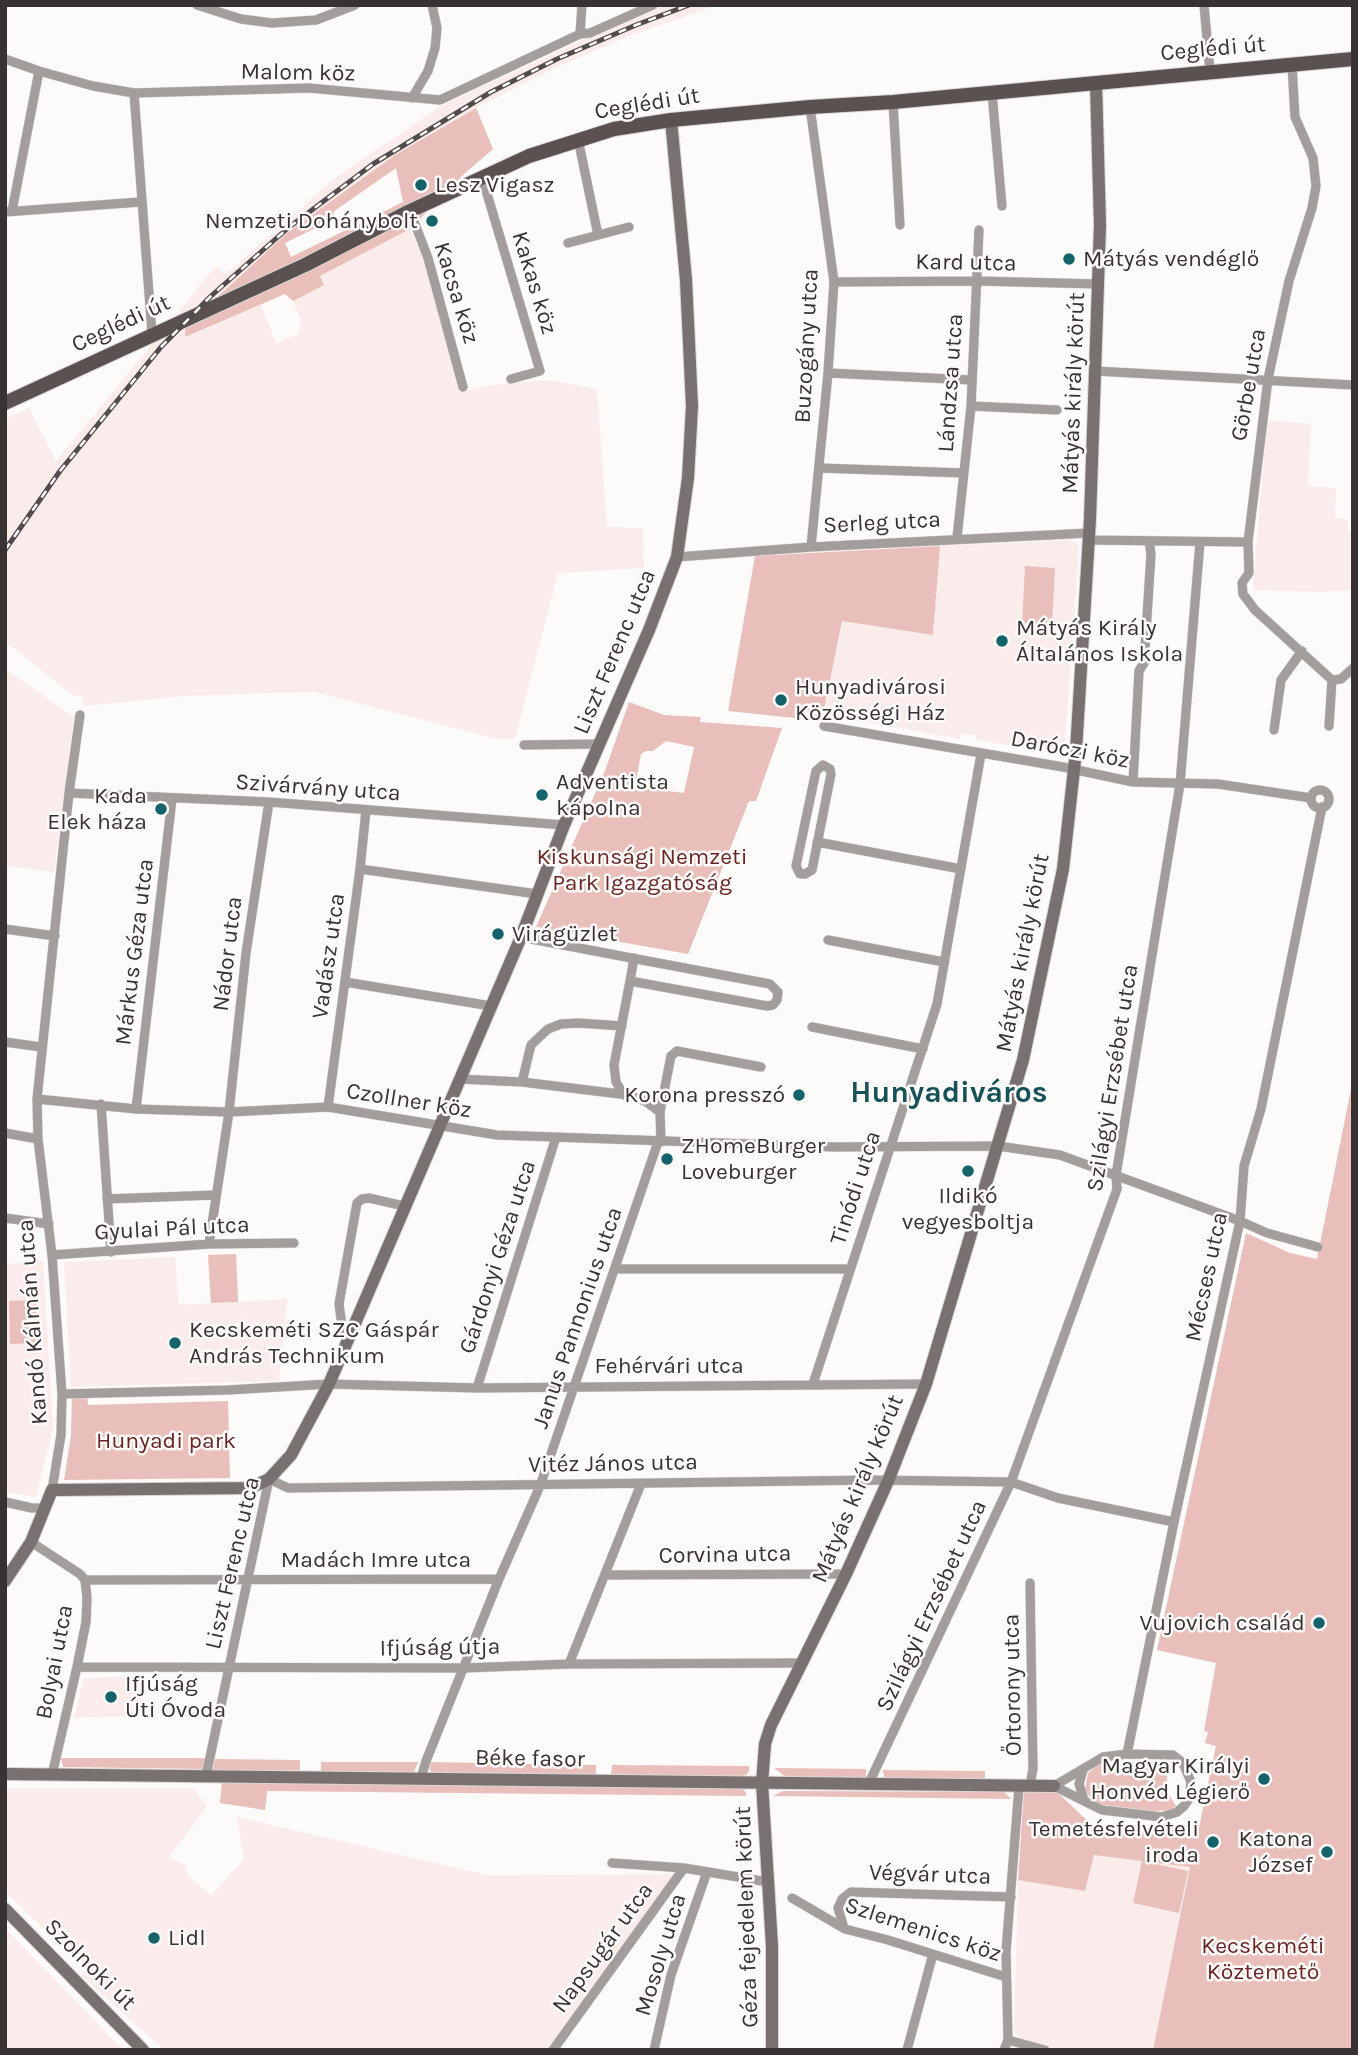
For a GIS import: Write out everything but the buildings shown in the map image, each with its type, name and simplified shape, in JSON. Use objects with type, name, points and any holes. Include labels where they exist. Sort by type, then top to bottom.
[{"type":"main road","name":"Ceglédi út","points":[[5,403],[305,265],[482,177],[529,156],[578,139],[671,120],[1353,59]]},
{"type":"street","points":[[197,5],[242,19],[272,23],[316,20],[355,5]]},
{"type":"street","points":[[412,98],[428,71],[435,48],[437,28],[432,5]]},
{"type":"street","points":[[580,34],[582,5]]},
{"type":"street","name":"Malom köz","points":[[5,59],[93,86],[134,93],[309,88],[440,100],[580,34],[590,33],[653,5]]},
{"type":"street","points":[[1204,5],[1209,72]]},
{"type":"street","name":"Görbe utca","points":[[1292,65],[1295,117],[1313,158],[1316,186],[1312,208],[1289,281],[1268,379],[1248,542],[1248,573],[1242,583],[1242,594],[1255,610],[1332,680]]},
{"type":"street","points":[[39,71],[8,211],[141,202]]},
{"type":"street","name":"Mátyás király körút","points":[[762,1783],[765,1744],[771,1725],[846,1574],[926,1384],[1023,1059],[1047,952],[1063,869],[1074,771],[1089,536],[1100,225],[1096,83]]},
{"type":"street","points":[[134,93],[152,334]]},
{"type":"street","points":[[992,93],[1002,206]]},
{"type":"street","points":[[893,102],[900,225]]},
{"type":"street","name":"Buzogány utca","points":[[810,107],[834,282],[811,547]]},
{"type":"street","name":"Liszt Ferenc utca","points":[[206,1776],[269,1479],[291,1455],[329,1384],[522,937],[564,825],[649,630],[677,557],[688,478],[692,406],[686,280],[671,120]]},
{"type":"street","points":[[578,139],[598,235]]},
{"type":"street","name":"Kakas köz","points":[[482,177],[540,370],[511,379]]},
{"type":"street","name":"Kacsa köz","points":[[410,211],[428,258],[463,387]]},
{"type":"street","points":[[568,243],[629,227]]},
{"type":"street","name":"Lándzsa utca","points":[[957,538],[971,406],[979,230]]},
{"type":"street","name":"Kard utca","points":[[834,282],[1098,284]]},
{"type":"street","points":[[1095,371],[1353,385]]},
{"type":"street","points":[[828,373],[971,380]]},
{"type":"street","points":[[971,406],[1056,410]]},
{"type":"street","points":[[819,468],[964,473]]},
{"type":"street","name":"Serleg utca","points":[[677,557],[957,538],[1089,536],[1149,541],[1248,542]]},
{"type":"street","points":[[1133,782],[1139,671],[1144,663],[1150,581],[1149,541]]},
{"type":"street","name":"Szilágyi Erzsébet utca","points":[[869,1783],[1011,1482],[1117,1189],[1116,1175],[1180,784],[1200,542]]},
{"type":"street","points":[[1274,730],[1281,680],[1302,651]]},
{"type":"street","points":[[1329,726],[1332,680],[1341,679],[1353,668]]},
{"type":"street","name":"Kandó Kálmán utca","points":[[5,1581],[31,1542],[52,1490],[61,1435],[62,1394],[52,1255],[38,1139],[37,1099],[69,793],[80,715]]},
{"type":"street","name":"Daróczi köz","points":[[824,726],[1063,767],[1133,782],[1218,784],[1311,798]]},
{"type":"street","points":[[524,745],[599,744]]},
{"type":"street","name":"Tinódi utca","points":[[813,1384],[937,1004],[981,754]]},
{"type":"street","points":[[822,765],[830,769],[831,774],[817,842],[812,870],[800,874],[796,866],[816,771],[822,765]]},
{"type":"street","points":[[1317,791],[1325,792],[1329,799],[1322,807],[1315,806],[1311,798],[1317,791]]},
{"type":"street","name":"Szivárvány utca","points":[[69,793],[269,802],[564,825]]},
{"type":"street","name":"Márkus Géza utca","points":[[136,1108],[172,799]]},
{"type":"street","name":"Nádor utca","points":[[209,1244],[229,1112],[246,953],[269,802]]},
{"type":"street","name":"Mécses utca","points":[[1127,1754],[1174,1522],[1240,1221],[1244,1166],[1261,1109],[1322,807]]},
{"type":"street","name":"Vadász utca","points":[[328,1107],[366,810]]},
{"type":"street","points":[[817,842],[961,869]]},
{"type":"street","points":[[360,869],[537,894]]},
{"type":"street","points":[[5,929],[55,936]]},
{"type":"street","points":[[522,937],[770,984],[778,992],[777,1000],[773,1005],[767,1006],[630,981]]},
{"type":"street","points":[[828,940],[944,962]]},
{"type":"street","points":[[624,1095],[616,1082],[614,1065],[634,958]]},
{"type":"street","points":[[345,982],[491,1006]]},
{"type":"street","points":[[522,1082],[531,1045],[548,1029],[561,1024],[578,1023],[622,1027]]},
{"type":"street","points":[[812,1027],[923,1049]]},
{"type":"street","points":[[5,1042],[41,1047]]},
{"type":"street","points":[[660,1142],[660,1112],[671,1056],[677,1051],[761,1067]]},
{"type":"street","points":[[459,1079],[522,1082],[624,1095],[645,1101],[660,1112]]},
{"type":"street","name":"Czollner köz","points":[[37,1099],[136,1108],[229,1112],[328,1107],[497,1135],[660,1142],[775,1142],[890,1148],[998,1146],[1060,1155],[1289,1241],[1318,1247]]},
{"type":"street","points":[[102,1104],[111,1252]]},
{"type":"street","points":[[5,1133],[38,1139]]},
{"type":"street","name":"Gárdonyi Géza utca","points":[[477,1388],[556,1137]]},
{"type":"street","name":"Janus Pannonius utca","points":[[421,1778],[499,1579],[540,1486],[660,1142]]},
{"type":"street","points":[[107,1199],[215,1195]]},
{"type":"street","points":[[349,1336],[342,1326],[339,1304],[357,1203],[369,1198],[404,1206]]},
{"type":"street","points":[[5,1217],[48,1224]]},
{"type":"street","name":"Gyulai Pál utca","points":[[52,1255],[209,1244],[294,1243]]},
{"type":"street","points":[[616,1269],[850,1269]]},
{"type":"street","name":"Fehérvári utca","points":[[62,1394],[215,1391],[329,1384],[477,1388],[926,1384]]},
{"type":"street","points":[[52,1490],[230,1490],[250,1488],[269,1479]]},
{"type":"street","name":"Vitéz János utca","points":[[269,1479],[288,1488],[1011,1482],[1058,1498],[1174,1522]]},
{"type":"street","points":[[569,1664],[641,1484]]},
{"type":"street","points":[[5,1502],[45,1508]]},
{"type":"street","name":"Bolyai utca","points":[[31,1542],[69,1566],[85,1580],[86,1622],[52,1775]]},
{"type":"street","name":"Corvina utca","points":[[605,1576],[846,1574]]},
{"type":"street","name":"Madách Imre utca","points":[[85,1580],[499,1579]]},
{"type":"street","name":"Őrtorony utca","points":[[1025,1786],[1033,1769],[1030,1583]]},
{"type":"street","name":"Ifjúság útja","points":[[77,1667],[464,1668],[569,1664],[803,1663]]},
{"type":"street","name":"Béke fasor","points":[[5,1774],[1054,1786],[1102,1810],[1161,1817],[1177,1812],[1184,1806],[1189,1799],[1191,1782],[1183,1763],[1173,1755],[1127,1754],[1103,1757],[1054,1786]]},
{"type":"street","points":[[1084,1768],[1079,1784],[1085,1802]]},
{"type":"street","name":"Géza fejedelem körút","points":[[762,1783],[772,1946],[772,2050]]},
{"type":"street","name":"Végvár utca","points":[[1006,2045],[1006,1977],[1011,1897],[1025,1786]]},
{"type":"street","points":[[612,1863],[684,1868],[768,1882]]},
{"type":"street","name":"Napsugár utca","points":[[553,2050],[684,1868]]},
{"type":"street","name":"Mosoly utca","points":[[653,2050],[671,1975],[707,1872]]},
{"type":"street","name":"Végvár utca","points":[[845,1929],[838,1908],[842,1899],[851,1892],[1011,1897]]},
{"type":"street","name":"Szlemenics köz","points":[[792,1898],[845,1929],[1006,1977]]},
{"type":"street","name":"Szolnoki út","points":[[5,1909],[144,2050]]},
{"type":"street","points":[[908,2050],[933,1954]]},
{"type":"street","points":[[1006,2045],[1045,2050]]},
{"type":"shaded area","points":[[664,5],[718,5],[626,37],[559,66],[476,108],[395,155],[287,233],[186,326],[186,337],[261,304],[276,343],[299,334],[301,319],[293,301],[324,285],[320,276],[410,229],[427,267],[462,392],[491,385],[550,380],[597,389],[607,527],[643,528],[644,568],[558,573],[515,739],[497,739],[315,692],[183,696],[87,706],[82,703],[85,699],[79,695],[76,698],[5,641],[5,419],[29,408],[56,461],[216,266],[226,274],[336,177],[441,106]]},
{"type":"shaded area","points":[[1267,420],[1311,424],[1308,486],[1336,488],[1335,518],[1348,519],[1348,532],[1353,533],[1353,590],[1253,590]]},
{"type":"shaded area","name":"Mátyás Király Általános Iskola","points":[[1070,540],[1077,543],[1079,549],[1065,741],[1043,751],[976,740],[976,735],[961,733],[960,739],[823,714],[841,621],[933,634],[940,546]]},
{"type":"shaded area","points":[[5,669],[74,717],[54,872],[8,866],[5,878]]},
{"type":"shaded area","name":"Kecskeméti SZC Gáspár András Technikum","points":[[236,1254],[238,1302],[287,1299],[279,1381],[71,1387],[64,1262],[175,1257],[179,1305],[211,1303],[208,1255]]},
{"type":"shaded area","points":[[43,1261],[53,1427],[36,1497],[5,1492],[5,1264]]},
{"type":"shaded area","name":"Ifjúság Úti Óvoda","points":[[143,1676],[143,1716],[74,1718],[84,1678]]},
{"type":"shaded area","points":[[5,1788],[193,1788],[207,1806],[169,1857],[185,1865],[188,1876],[211,1896],[244,1859],[237,1817],[487,1875],[671,1874],[676,1880],[550,2050],[164,2050],[81,1975],[85,1969],[5,1891]]},
{"type":"shaded area","points":[[1094,1855],[1190,1867],[1153,2050],[1064,2050],[1024,2041],[1014,2032],[1018,1880],[1085,1891]]},
{"type":"shaded area","points":[[5,1928],[123,2050],[5,2050]]},
{"type":"green space","points":[[476,108],[493,149],[464,174],[410,229],[320,276],[324,285],[293,301],[285,294],[185,337],[186,326],[287,233],[395,155]],"holes":[[[396,168],[403,202],[291,257],[285,243],[336,218],[333,212]]]},
{"type":"green space","points":[[940,546],[933,635],[842,621],[823,714],[796,709],[795,718],[728,711],[755,556]]},
{"type":"green space","points":[[1025,566],[1055,568],[1052,625],[1022,623]]},
{"type":"green space","name":"Kiskunsági Nemzeti Park Igazgatóság","points":[[629,702],[664,715],[701,717],[700,722],[782,728],[756,801],[749,801],[688,954],[536,927],[605,771]],"holes":[[[666,741],[694,747],[684,793],[635,787],[641,754],[653,751]]]},
{"type":"green space","name":"Kecskeméti Köztemető","points":[[1353,1079],[1353,2050],[1153,2050],[1190,1867],[1147,1862],[1188,1871],[1179,1913],[1133,1903],[1142,1861],[1094,1855],[1085,1891],[1018,1880],[1024,1790],[1055,1790],[1093,1826],[1198,1832],[1216,1746],[1205,1743],[1208,1732],[1204,1731],[1216,1663],[1157,1650],[1246,1233],[1290,1253],[1317,1259]]},
{"type":"green space","points":[[236,1254],[238,1302],[211,1303],[208,1255]]},
{"type":"green space","points":[[36,1300],[37,1343],[10,1344],[9,1301]]},
{"type":"green space","name":"Hunyadi park","points":[[72,1394],[87,1395],[88,1405],[228,1401],[230,1478],[64,1480],[71,1435]]},
{"type":"green space","points":[[61,1758],[206,1758],[203,1769],[63,1767]]},
{"type":"green space","points":[[215,1759],[300,1760],[300,1770],[213,1770]]},
{"type":"green space","points":[[1168,1761],[1177,1767],[1167,1776],[1167,1792],[1176,1806],[1170,1810],[1155,1811],[1103,1805],[1092,1800],[1085,1790],[1088,1773],[1100,1764]]},
{"type":"green space","points":[[321,1762],[418,1762],[414,1772],[321,1771]]},
{"type":"green space","points":[[430,1762],[596,1765],[596,1776],[434,1774],[430,1770]]},
{"type":"green space","points":[[612,1765],[749,1766],[749,1771],[741,1776],[611,1775]]},
{"type":"green space","points":[[774,1768],[866,1769],[866,1778],[787,1778]]},
{"type":"green space","points":[[883,1770],[985,1771],[985,1781],[889,1779],[884,1777]]},
{"type":"green space","points":[[222,1782],[743,1789],[746,1796],[267,1791],[265,1810],[220,1803]]},
{"type":"green space","points":[[783,1791],[1004,1792],[1011,1799],[773,1796]]},
{"type":"railway","points":[[5,550],[60,471],[161,347],[211,296],[288,228],[373,164],[491,92],[557,59],[689,5]]},
{"type":"place","name":"Lesz Vigasz","points":[[421,185]]},
{"type":"place","name":"Nemzeti Dohánybolt","points":[[432,221]]},
{"type":"place","name":"Mátyás vendéglő","points":[[1069,259]]},
{"type":"place","name":"Mátyás Király Általános Iskola","points":[[1002,641]]},
{"type":"place","name":"Hunyadivárosi Közösségi Ház","points":[[781,700]]},
{"type":"place","name":"Adventista kápolna","points":[[542,795]]},
{"type":"place","name":"Kada Elek háza","points":[[161,809]]},
{"type":"place","name":"Virágüzlet","points":[[498,934]]},
{"type":"place","name":"Korona presszó","points":[[799,1095]]},
{"type":"place","name":"ZHomeBurger Loveburger","points":[[667,1159]]},
{"type":"place","name":"Ildikó vegyesboltja","points":[[968,1171]]},
{"type":"place","name":"Kecskeméti SZC Gáspár András Technikum","points":[[175,1343]]},
{"type":"place","name":"Vujovich család","points":[[1319,1623]]},
{"type":"place","name":"Ifjúság Úti Óvoda","points":[[111,1697]]},
{"type":"place","name":"Magyar Királyi Honvéd Légierő","points":[[1264,1779]]},
{"type":"place","name":"Temetésfelvételi iroda","points":[[1213,1842]]},
{"type":"place","name":"Katona József","points":[[1327,1852]]},
{"type":"place","name":"Lidl","points":[[154,1938]]},
{"type":"district","name":"Hunyadiváros","points":[[949,1093]]}]
